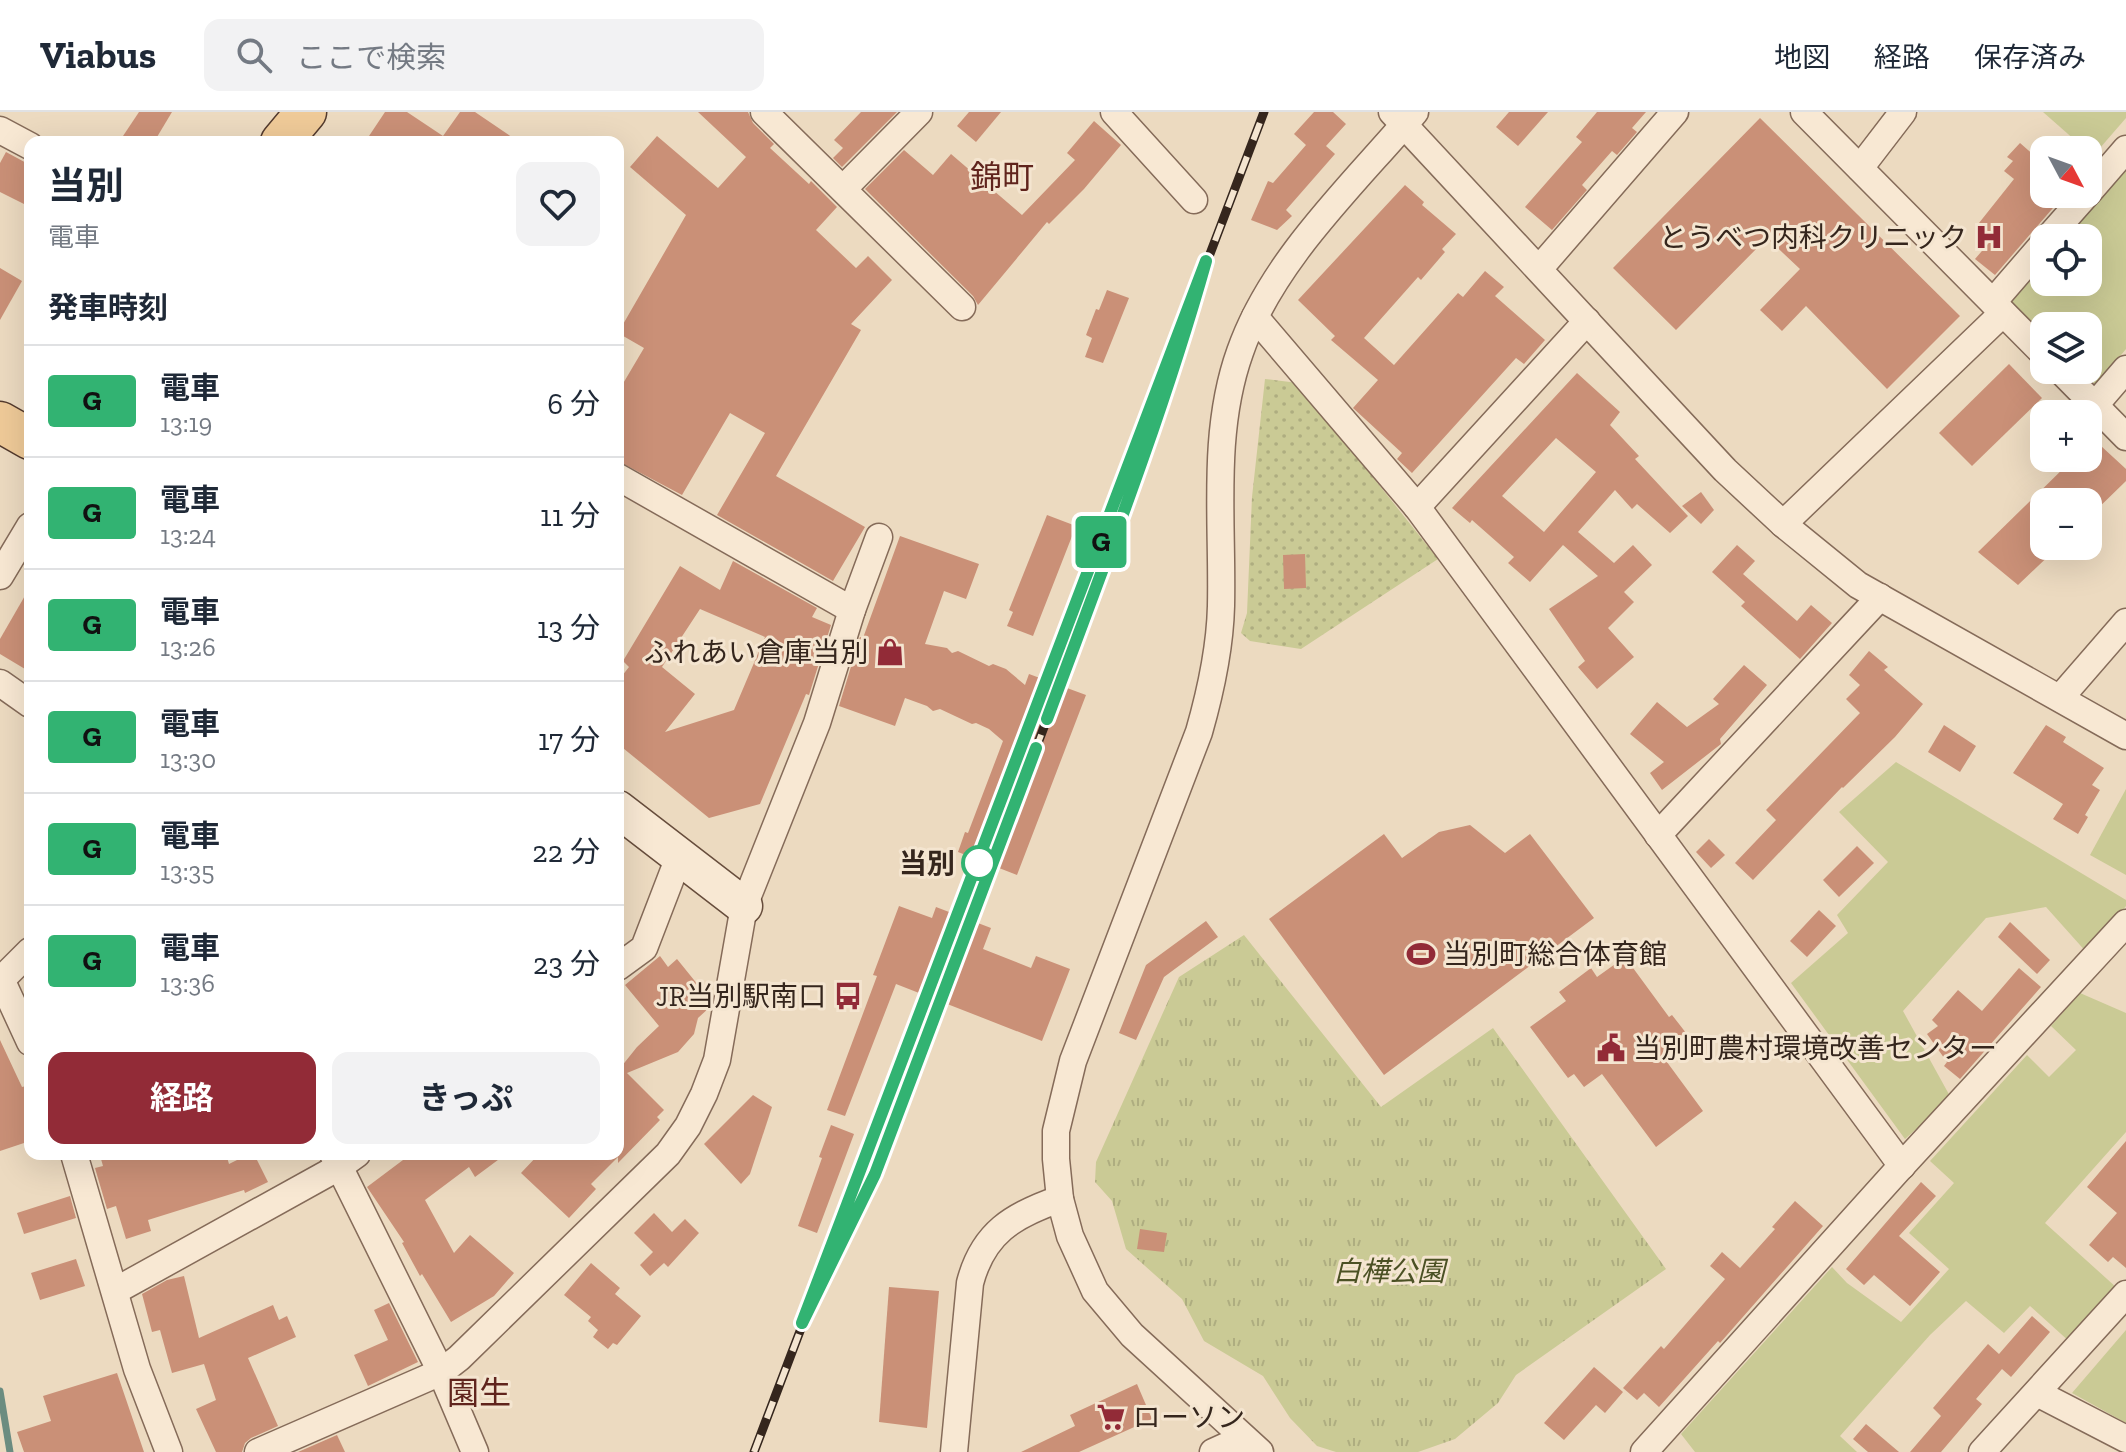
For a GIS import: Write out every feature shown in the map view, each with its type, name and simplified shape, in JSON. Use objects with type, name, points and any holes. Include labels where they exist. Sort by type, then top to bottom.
[{"type":"main road","points":[[286,136],[306,112]]},
{"type":"main road","points":[[0,422],[24,436]]},
{"type":"main road","points":[[624,814],[744,906]]},
{"type":"street","points":[[764,112],[962,307]]},
{"type":"street","points":[[843,189],[919,112]]},
{"type":"street","points":[[1114,112],[1194,200]]},
{"type":"street","points":[[1539,269],[1675,112]]},
{"type":"street","points":[[1804,112],[2030,340]]},
{"type":"street","points":[[1860,168],[1903,112]]},
{"type":"street","points":[[1252,1445],[1109,1311],[1082,1268],[1060,1199],[1056,1131],[1066,1084],[1199,732],[1213,680],[1221,608],[1221,456],[1224,422],[1240,351],[1287,260],[1404,116],[1539,269],[1725,470],[1783,524],[1858,585],[2126,736]]},
{"type":"street","points":[[0,130],[24,143]]},
{"type":"street","points":[[2102,176],[2126,149]]},
{"type":"street","points":[[2060,224],[2074,208]]},
{"type":"street","points":[[1783,524],[1998,307],[2030,262]]},
{"type":"street","points":[[1255,317],[1417,507],[1902,1166]]},
{"type":"street","points":[[1417,507],[1587,321]]},
{"type":"street","points":[[2099,400],[2126,369]]},
{"type":"street","points":[[2074,384],[2090,400]]},
{"type":"street","points":[[2102,412],[2126,437]]},
{"type":"street","points":[[624,480],[852,610]]},
{"type":"street","points":[[0,576],[24,536]]},
{"type":"street","points":[[258,1452],[441,1372],[668,1154],[688,1126],[717,1060],[744,906],[817,723],[852,610],[879,537]]},
{"type":"street","points":[[1658,835],[1880,597]]},
{"type":"street","points":[[2060,698],[2126,622]]},
{"type":"street","points":[[0,683],[24,700]]},
{"type":"street","points":[[624,963],[644,948],[679,857]]},
{"type":"street","points":[[1644,1452],[2126,923]]},
{"type":"street","points":[[24,957],[1,978],[24,1029]]},
{"type":"street","points":[[76,1160],[137,1369],[169,1452]]},
{"type":"street","points":[[115,1291],[340,1160]]},
{"type":"street","points":[[344,1160],[475,1452]]},
{"type":"street","points":[[954,1452],[970,1283],[975,1266],[994,1235],[1009,1222],[1028,1210],[1060,1199]]},
{"type":"street","points":[[1982,1452],[2126,1294]]},
{"type":"street","points":[[2037,1393],[2126,1439]]},
{"type":"street","points":[[1213,1452],[1252,1445]]},
{"type":"green space","points":[[2043,112],[2126,112],[2126,118],[2102,146],[2102,136],[2070,136]]},
{"type":"green space","points":[[2126,166],[2126,349],[2102,378],[2102,312],[2030,312],[2030,320],[2009,300],[2030,276],[2030,296],[2102,296],[2102,224],[2075,224],[2089,208],[2102,208],[2102,193]]},
{"type":"green space","points":[[1265,379],[1298,383],[1438,559],[1301,649],[1250,641],[1241,633],[1247,613],[1252,497]]},
{"type":"green space","points":[[1896,762],[2126,900],[2126,906],[2088,954],[2046,907],[1986,918],[1903,1011],[1951,1098],[1905,1139],[1791,983],[1848,933],[1837,915],[1888,862],[1839,812]]},
{"type":"green space","points":[[2126,789],[2126,875],[2090,855]]},
{"type":"green space","name":"白樺公園","points":[[1244,935],[1381,1107],[1493,1028],[1666,1269],[1516,1375],[1498,1403],[1455,1439],[1418,1452],[1336,1452],[1317,1446],[1290,1418],[1263,1376],[1204,1341],[1182,1299],[1126,1249],[1112,1201],[1095,1182],[1096,1162],[1179,977]]},
{"type":"green space","points":[[2080,993],[2126,1013],[2126,1132],[2045,1223],[2117,1288],[2071,1343],[2030,1306],[2004,1333],[1966,1301],[1930,1335],[1840,1436],[1857,1452],[1695,1452],[1681,1434],[1832,1267],[1847,1283],[1901,1322],[1949,1269],[1909,1233],[1954,1183],[1930,1161],[2027,1055],[2049,1077],[2076,1050],[2051,1026]]},
{"type":"green space","points":[[2126,1330],[2126,1423],[2072,1393]]},
{"type":"building","points":[[139,112],[172,112],[158,136],[123,136]]},
{"type":"building","points":[[385,112],[407,112],[443,136],[369,136]]},
{"type":"building","points":[[460,112],[475,112],[510,136],[443,136]]},
{"type":"building","points":[[698,112],[748,112],[753,123],[774,144],[770,148],[837,207],[816,230],[856,268],[868,256],[892,280],[851,324],[861,330],[776,476],[865,527],[833,581],[717,515],[765,433],[730,413],[682,495],[624,464],[624,382],[644,348],[624,336],[624,323],[686,215],[630,167],[657,136],[718,188],[746,157]]},
{"type":"building","points":[[861,112],[897,112],[842,167],[833,158],[843,148],[834,140]]},
{"type":"building","points":[[969,112],[1001,112],[976,142],[957,126]]},
{"type":"building","points":[[1314,112],[1333,112],[1346,124],[1326,146],[1335,154],[1286,210],[1292,216],[1277,230],[1251,220],[1268,181],[1273,183],[1306,145],[1294,134]]},
{"type":"building","points":[[1509,112],[1548,112],[1518,146],[1496,127]]},
{"type":"building","points":[[1597,112],[1646,112],[1632,128],[1637,132],[1617,155],[1612,151],[1582,185],[1587,190],[1552,230],[1525,207],[1582,142],[1576,137]]},
{"type":"building","points":[[1760,118],[1960,316],[1887,389],[1806,306],[1782,331],[1760,310],[1800,269],[1767,238],[1676,330],[1613,268]]},
{"type":"building","points":[[1094,121],[1121,145],[1084,189],[1049,224],[1047,222],[978,305],[973,296],[865,189],[904,150],[933,175],[951,154],[1022,215],[1075,160],[1067,153]]},
{"type":"building","points":[[2020,143],[2030,152],[2030,208],[2053,208],[2039,224],[2030,224],[2030,234],[1995,275],[1975,259],[1994,237],[1979,223],[2014,179],[2004,171],[2013,161],[2007,157]]},
{"type":"building","points":[[6,152],[24,162],[24,204],[0,192],[0,163]]},
{"type":"building","points":[[1405,185],[1424,202],[1422,205],[1456,234],[1421,280],[1418,277],[1364,338],[1394,365],[1458,293],[1463,297],[1485,271],[1504,287],[1495,296],[1545,340],[1524,364],[1516,358],[1412,473],[1397,459],[1402,453],[1353,408],[1378,380],[1331,340],[1335,336],[1298,300]]},
{"type":"building","points":[[0,268],[22,281],[0,320]]},
{"type":"building","points":[[1107,290],[1129,298],[1103,363],[1085,357],[1092,338],[1086,335]]},
{"type":"building","points":[[2009,364],[2042,398],[2030,400],[2030,410],[1972,466],[1939,433]]},
{"type":"building","points":[[1577,373],[1620,412],[1610,425],[1639,456],[1635,459],[1688,516],[1670,533],[1637,504],[1632,509],[1615,490],[1578,532],[1614,563],[1633,545],[1652,565],[1624,592],[1634,602],[1608,628],[1634,657],[1597,689],[1578,667],[1585,661],[1549,609],[1598,576],[1563,545],[1530,582],[1508,563],[1514,557],[1472,520],[1470,523],[1452,508]],"holes":[[[1556,438],[1596,472],[1544,532],[1502,496]]]},
{"type":"building","points":[[2102,447],[2126,469],[2126,481],[2102,504],[2102,488],[2043,488],[2060,472],[2102,472]]},
{"type":"building","points":[[1701,492],[1714,510],[1701,524],[1682,506]]},
{"type":"building","points":[[2030,501],[2030,560],[2044,560],[2018,585],[1978,552]]},
{"type":"building","points":[[1047,515],[1076,526],[1033,636],[1007,626],[1013,612],[1009,610]]},
{"type":"building","points":[[900,536],[979,564],[966,599],[944,591],[925,644],[947,648],[952,653],[958,651],[989,666],[993,664],[1006,669],[1025,685],[1029,674],[1086,695],[1017,875],[958,852],[1003,741],[976,723],[940,709],[933,711],[905,698],[895,726],[839,706],[860,637],[863,638]]},
{"type":"building","points":[[1737,545],[1755,561],[1743,574],[1797,621],[1811,605],[1832,623],[1800,659],[1741,606],[1745,602],[1712,572]]},
{"type":"building","points":[[1305,554],[1306,588],[1284,589],[1283,555]]},
{"type":"building","points":[[733,561],[817,608],[812,617],[831,625],[809,695],[806,694],[760,804],[709,818],[624,749],[624,673],[629,667],[624,659],[680,566],[720,590]],"holes":[[[700,609],[765,637],[734,710],[665,732],[695,694],[662,667]]]},
{"type":"building","points":[[24,597],[24,668],[0,654],[0,639]]},
{"type":"building","points":[[1869,651],[1888,667],[1884,670],[1923,704],[1895,737],[1753,880],[1735,863],[1776,820],[1766,810],[1860,713],[1846,699],[1860,685],[1849,675]]},
{"type":"building","points":[[1744,665],[1767,685],[1720,739],[1721,744],[1662,790],[1650,773],[1664,762],[1630,734],[1657,702],[1687,727],[1719,704],[1713,699]]},
{"type":"building","points":[[1944,725],[1976,746],[1960,772],[1928,752]]},
{"type":"building","points":[[2046,725],[2066,737],[2063,742],[2104,768],[2092,785],[2100,790],[2078,834],[2053,819],[2063,804],[2013,773]]},
{"type":"building","name":"当別町総合体育館","points":[[1470,825],[1505,853],[1530,834],[1594,918],[1384,1075],[1269,919],[1384,834],[1402,858],[1439,832]]},
{"type":"building","points":[[1709,839],[1725,855],[1711,868],[1696,852]]},
{"type":"building","points":[[1857,846],[1874,863],[1839,897],[1823,880]]},
{"type":"building","points":[[899,906],[932,918],[936,907],[991,928],[983,949],[1031,968],[1036,956],[1070,969],[1042,1041],[896,984],[845,1116],[827,1110],[877,976],[873,975]]},
{"type":"building","points":[[1819,910],[1836,926],[1807,957],[1790,941]]},
{"type":"building","points":[[1206,921],[1218,937],[1164,977],[1136,1040],[1119,1033],[1146,965]]},
{"type":"building","points":[[2010,922],[2050,960],[2037,974],[1998,937]]},
{"type":"building","points":[[660,956],[668,967],[677,959],[711,1001],[710,1007],[698,1018],[694,1034],[678,1052],[627,1073],[664,1110],[657,1117],[660,1120],[624,1157],[624,1063],[659,1026],[625,985]]},
{"type":"building","name":"当別町農村環境改善センター","points":[[1625,957],[1669,1017],[1672,1015],[1690,1038],[1664,1058],[1703,1111],[1656,1147],[1602,1074],[1584,1087],[1574,1074],[1568,1078],[1530,1027],[1566,1001],[1559,992],[1591,968],[1597,977]]},
{"type":"building","points":[[2019,968],[2041,987],[1960,1079],[1944,1066],[1947,1062],[1927,1034],[1938,1026],[1932,1020],[1958,990],[1982,1011]]},
{"type":"building","points":[[0,1040],[24,1086],[24,1143],[0,1151]]},
{"type":"building","points":[[753,1095],[772,1107],[750,1174],[741,1184],[704,1144]]},
{"type":"building","points":[[831,1125],[854,1134],[817,1233],[798,1226]]},
{"type":"building","points":[[2126,1141],[2126,1268],[2113,1257],[2108,1262],[2089,1245],[2117,1213],[2087,1187]]},
{"type":"building","points":[[101,1160],[228,1160],[229,1164],[237,1160],[257,1160],[268,1182],[245,1193],[244,1190],[148,1220],[151,1231],[126,1239],[116,1206],[107,1209],[95,1168],[103,1166]]},
{"type":"building","points":[[403,1160],[498,1160],[475,1177],[469,1167],[425,1200],[454,1253],[470,1235],[514,1273],[494,1296],[451,1322],[367,1187]]},
{"type":"building","points":[[533,1160],[615,1160],[591,1184],[596,1189],[569,1218],[521,1173]]},
{"type":"building","points":[[1921,1182],[1936,1196],[1899,1236],[1940,1272],[1910,1306],[1874,1275],[1864,1285],[1846,1269]]},
{"type":"building","points":[[70,1196],[76,1218],[24,1234],[17,1213]]},
{"type":"building","points":[[1795,1201],[1823,1226],[1659,1407],[1644,1393],[1637,1400],[1623,1388],[1661,1346],[1664,1349],[1725,1279],[1710,1266],[1722,1252],[1740,1268]]},
{"type":"building","points":[[654,1213],[672,1232],[685,1219],[699,1233],[668,1267],[664,1263],[650,1276],[640,1265],[653,1252],[634,1233]]},
{"type":"building","points":[[1140,1229],[1167,1233],[1164,1252],[1137,1249]]},
{"type":"building","points":[[76,1259],[85,1286],[40,1300],[31,1273]]},
{"type":"building","points":[[591,1263],[620,1288],[615,1294],[641,1316],[617,1345],[613,1343],[608,1349],[593,1337],[598,1330],[588,1321],[591,1317],[564,1295]]},
{"type":"building","points":[[184,1276],[199,1338],[273,1305],[279,1320],[287,1316],[296,1337],[248,1358],[278,1426],[251,1438],[242,1452],[216,1452],[196,1409],[216,1400],[204,1364],[172,1373],[160,1330],[152,1332],[142,1294],[167,1280]]},
{"type":"building","points":[[889,1287],[939,1291],[927,1428],[879,1422]]},
{"type":"building","points":[[389,1303],[418,1362],[368,1386],[354,1355],[388,1340],[374,1310]]},
{"type":"building","points":[[2032,1316],[2050,1332],[2011,1377],[2002,1369],[1976,1399],[1982,1404],[1941,1452],[1910,1452],[1941,1416],[1933,1408],[1988,1344],[1999,1354]]},
{"type":"building","points":[[1594,1367],[1623,1392],[1605,1413],[1596,1405],[1564,1440],[1544,1423]]},
{"type":"building","points":[[117,1373],[144,1452],[24,1452],[17,1432],[51,1421],[43,1396]]},
{"type":"building","name":"ローソン","points":[[1137,1384],[1152,1419],[1079,1452],[1021,1452],[1075,1426],[1070,1415]]},
{"type":"building","points":[[1866,1424],[1899,1452],[1868,1452],[1853,1439]]},
{"type":"building","points":[[337,1435],[345,1452],[298,1452]]},
{"type":"waterway","points":[[0,1391],[10,1452]]},
{"type":"railway","points":[[754,1452],[1264,112]]},
{"type":"railway","points":[[852,1221],[875,1174],[1097,587]]},
{"type":"train","name":"G","points":[[1036,748],[875,1174],[802,1323],[1206,261],[1184,337],[1122,519],[1047,719]]},
{"type":"place","name":"とうべつ内科クリニック","points":[[1989,237]]},
{"type":"place","name":"ふれあい倉庫当別","points":[[890,652]]},
{"type":"place","name":"当別","points":[[979,863]]},
{"type":"place","name":"当別町総合体育館","points":[[1421,954]]},
{"type":"place","name":"JR当別駅南口","points":[[848,996]]},
{"type":"place","name":"当別町農村環境改善センター","points":[[1611,1048]]},
{"type":"place","name":"ローソン","points":[[1111,1417]]},
{"type":"district","name":"錦町","points":[[1002,177]]},
{"type":"district","name":"園生","points":[[479,1393]]}]
